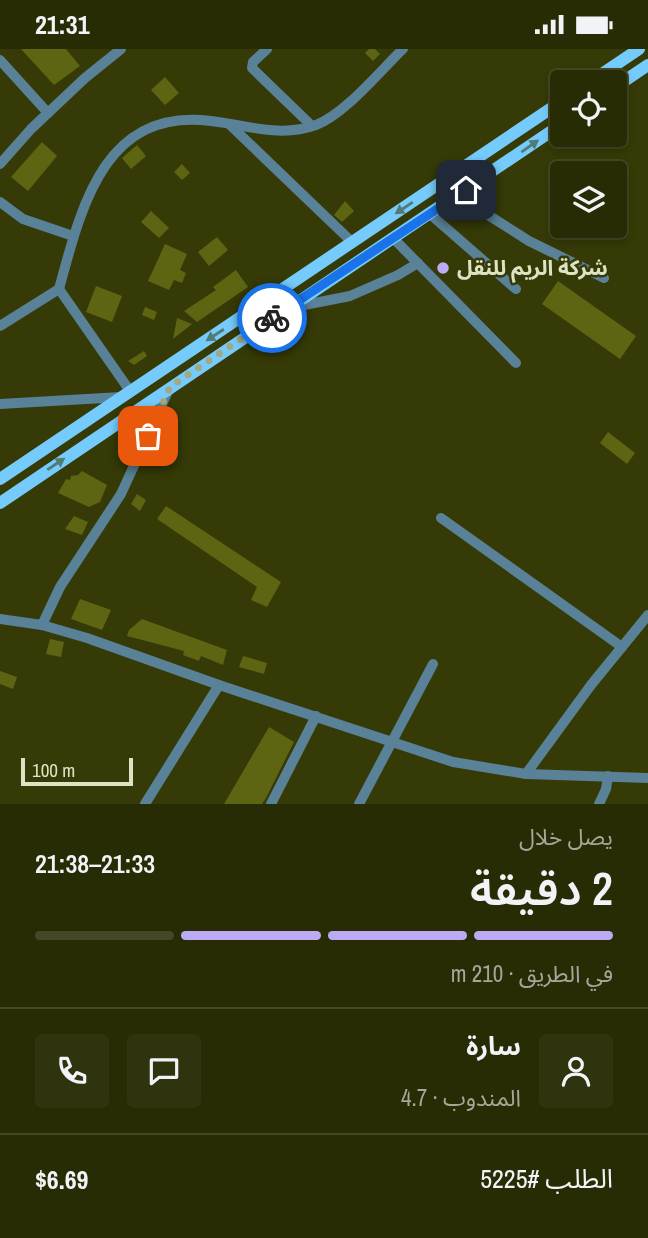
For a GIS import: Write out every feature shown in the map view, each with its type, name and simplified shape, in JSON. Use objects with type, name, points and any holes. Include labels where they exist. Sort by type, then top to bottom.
[{"type":"main road","points":[[608,70],[639,49]]},
{"type":"main road","points":[[627,79],[648,65]]},
{"type":"main road","points":[[0,479],[550,109]]},
{"type":"main road","points":[[0,503],[550,132]]},
{"type":"main road","points":[[257,307],[267,321]]},
{"type":"street","points":[[0,164],[48,113],[121,49]]},
{"type":"street","points":[[267,49],[253,62],[252,68],[312,126]]},
{"type":"street","points":[[0,326],[59,289],[74,236],[91,193],[113,154],[139,132],[163,123],[184,120],[208,120],[261,130],[290,131],[312,126],[337,113],[403,49]]},
{"type":"street","points":[[0,60],[48,113]]},
{"type":"street","points":[[229,124],[352,242]]},
{"type":"street","points":[[466,190],[485,213],[529,241],[604,278]]},
{"type":"street","points":[[0,202],[23,219],[74,236]]},
{"type":"street","points":[[430,214],[516,289]]},
{"type":"street","points":[[393,238],[516,363]]},
{"type":"street","points":[[285,309],[351,296],[418,263]]},
{"type":"street","points":[[0,404],[126,394],[59,289]]},
{"type":"street","points":[[42,625],[60,587],[121,494],[170,387]]},
{"type":"street","points":[[441,518],[622,647]]},
{"type":"street","points":[[526,774],[648,615]]},
{"type":"street","points":[[0,619],[42,625],[87,638],[219,685],[453,762],[526,774],[648,778]]},
{"type":"street","points":[[359,804],[433,664]]},
{"type":"street","points":[[145,804],[219,685]]},
{"type":"street","points":[[271,804],[316,716]]},
{"type":"street","points":[[599,804],[608,776]]},
{"type":"building","points":[[21,49],[66,49],[80,66],[54,85]]},
{"type":"building","points":[[369,49],[375,49],[380,54],[373,61],[365,53]]},
{"type":"building","points":[[165,77],[179,93],[165,105],[151,90]]},
{"type":"building","points":[[42,142],[57,156],[28,191],[11,177]]},
{"type":"building","points":[[137,145],[146,156],[131,169],[122,158]]},
{"type":"building","points":[[182,164],[190,173],[182,180],[174,172]]},
{"type":"building","points":[[345,201],[354,211],[342,222],[334,215]]},
{"type":"building","points":[[151,211],[169,228],[159,238],[141,222]]},
{"type":"building","points":[[217,237],[228,250],[209,266],[198,252]]},
{"type":"building","points":[[165,244],[187,254],[180,270],[186,273],[182,283],[174,280],[169,290],[148,281]]},
{"type":"building","points":[[236,270],[248,287],[197,322],[184,311],[216,290],[213,287]]},
{"type":"building","points":[[558,281],[636,336],[620,359],[542,304]]},
{"type":"building","points":[[96,286],[122,296],[112,322],[86,312]]},
{"type":"building","points":[[145,307],[157,312],[154,320],[142,315]]},
{"type":"building","points":[[177,318],[192,324],[173,339]]},
{"type":"building","points":[[144,351],[147,356],[134,365],[128,361]]},
{"type":"building","points":[[608,432],[635,453],[627,464],[600,443]]},
{"type":"building","points":[[82,471],[107,485],[100,502],[89,507],[58,493],[66,479],[70,480],[71,476]]},
{"type":"building","points":[[137,494],[146,500],[140,511],[131,504]]},
{"type":"building","points":[[166,506],[281,582],[267,607],[251,600],[257,587],[157,519]]},
{"type":"building","points":[[74,516],[88,522],[82,535],[65,529]]},
{"type":"building","points":[[80,599],[111,610],[102,630],[71,619]]},
{"type":"building","points":[[142,619],[227,650],[223,665],[201,656],[199,661],[183,655],[184,651],[127,636],[129,630]]},
{"type":"building","points":[[50,639],[64,642],[61,657],[46,654]]},
{"type":"building","points":[[243,656],[267,663],[264,674],[239,667]]},
{"type":"building","points":[[0,671],[17,677],[13,689],[0,684]]},
{"type":"building","points":[[269,727],[294,742],[266,798],[262,804],[224,804]]},
{"type":"way so far","points":[[148,436],[170,387],[272,318]]},
{"type":"place","name":"شركة الريم للنقل","points":[[443,268]]},
{"type":"route","points":[[272,318],[466,190]]}]
